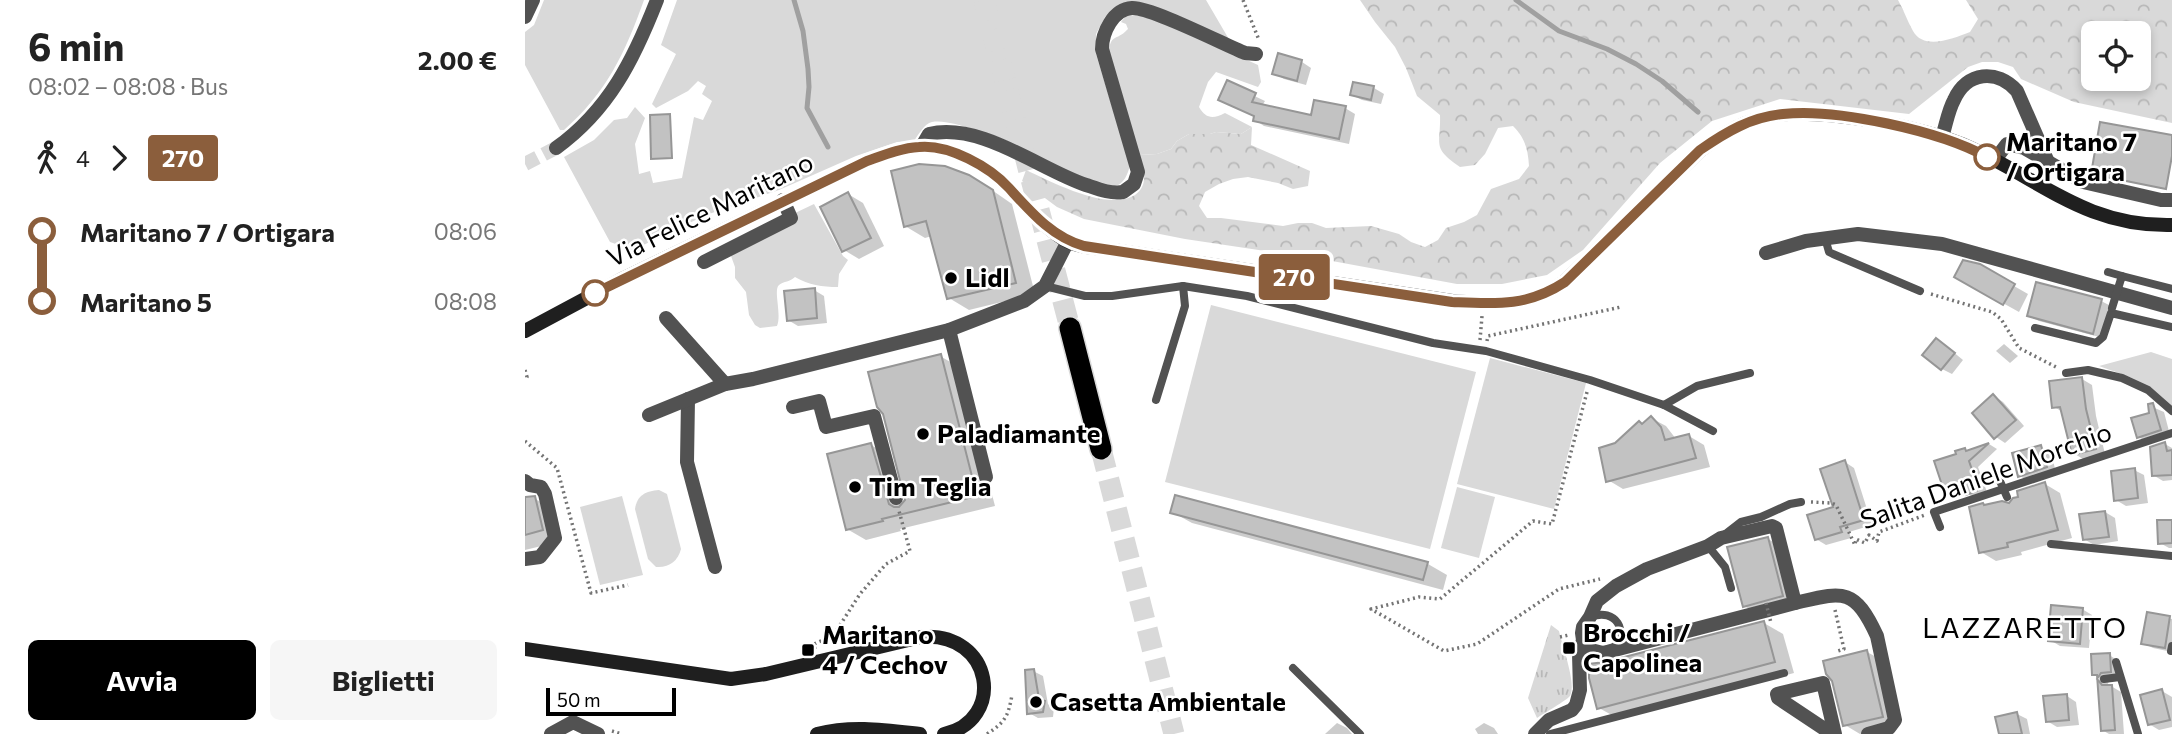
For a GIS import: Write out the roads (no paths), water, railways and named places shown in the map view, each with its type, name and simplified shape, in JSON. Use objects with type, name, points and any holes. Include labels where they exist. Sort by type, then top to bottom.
[{"type":"highway","points":[[1070,328],[1101,449]]},
{"type":"street","points":[[525,17],[533,0]]},
{"type":"street","points":[[556,148],[596,113],[613,92],[629,64],[656,0]]},
{"type":"street","name":"Via Felice Maritano","points":[[922,146],[929,134],[954,132],[995,142],[1064,177],[1103,191],[1123,192],[1134,184],[1138,172],[1102,49],[1103,35],[1111,22],[1120,13],[1131,8],[1148,11],[1245,53],[1256,54]]},
{"type":"street","points":[[1942,137],[1959,90],[1978,76],[2000,77],[2010,82],[2017,91],[2048,162]]},
{"type":"street","name":"Via Felice Maritano","points":[[525,331],[624,278],[783,200],[890,152],[922,146],[963,156],[981,165],[1009,188],[1048,227],[1068,241],[1103,249],[1452,302],[1504,304],[1551,291],[1565,282],[1700,150],[1742,124],[1784,114],[1844,117],[1942,137],[1970,147],[2103,217],[2132,223],[2172,225]]},
{"type":"street","points":[[1994,161],[2007,144],[2024,148],[2083,182],[2161,200],[2172,200]]},
{"type":"street","points":[[704,262],[791,218],[783,200]]},
{"type":"street","points":[[1766,253],[1795,244],[1858,234],[1942,244],[2172,308]]},
{"type":"street","points":[[649,415],[725,384],[949,330],[1024,301],[1045,286],[1068,241]]},
{"type":"street","points":[[666,318],[725,384]]},
{"type":"street","points":[[949,330],[986,477]]},
{"type":"street","points":[[688,399],[687,462],[715,567]]},
{"type":"street","points":[[793,407],[820,401],[826,427],[874,416],[896,498]]},
{"type":"street","points":[[525,481],[541,487],[545,494],[555,538],[540,557],[525,559]]},
{"type":"street","points":[[1535,734],[1549,720],[1572,710],[1576,705],[1580,690],[1579,654],[1583,627],[1594,604],[1616,586],[1647,569],[1708,547],[1721,538],[1775,526],[1795,603]]},
{"type":"street","points":[[1583,640],[1586,646],[1597,653],[1610,651],[1795,603],[1840,595],[1850,598],[1877,636],[1895,720],[1889,728],[1868,734]]},
{"type":"street","points":[[525,649],[731,679],[766,674],[921,637],[945,638],[957,642],[975,657],[984,689],[982,703],[970,722],[944,734]]},
{"type":"street","points":[[551,734],[573,722],[598,734]]},
{"type":"street","points":[[817,734],[858,728],[920,734]]},
{"type":"lane","points":[[1825,238],[1829,252],[1920,291]]},
{"type":"lane","points":[[2108,272],[2172,289]]},
{"type":"lane","points":[[2035,328],[2096,343],[2102,337],[2122,277]]},
{"type":"lane","points":[[1045,286],[1085,296],[1112,296],[1183,286],[1247,296],[1433,343],[1483,350],[1590,380],[1664,405],[1713,431]]},
{"type":"lane","points":[[1156,400],[1185,306],[1183,286]]},
{"type":"lane","points":[[2111,310],[2172,327]]},
{"type":"lane","points":[[2066,373],[2088,370],[2122,378],[2148,390],[2172,411]]},
{"type":"lane","points":[[1664,405],[1697,386],[1750,373]]},
{"type":"lane","name":"Salita Daniele Morchio","points":[[1940,527],[1934,512],[2006,493],[2172,433]]},
{"type":"lane","points":[[1996,472],[2006,493]]},
{"type":"lane","points":[[1721,538],[1741,522],[1801,502]]},
{"type":"lane","points":[[2051,544],[2172,556]]},
{"type":"lane","points":[[1708,547],[1725,567],[1731,588]]},
{"type":"lane","points":[[1590,617],[1609,615],[1618,623],[1621,629],[1619,642],[1610,651]]},
{"type":"lane","points":[[2116,662],[2137,734]]},
{"type":"lane","points":[[1293,668],[1360,734]]},
{"type":"lane","points":[[1550,734],[1784,673]]},
{"type":"lane","points":[[2104,679],[2120,677]]},
{"type":"waterway","points":[[794,0],[803,31],[808,69],[807,108],[828,147]]},
{"type":"waterway","points":[[1516,0],[1559,31],[1607,49],[1636,64],[1662,81],[1698,112]]},
{"type":"tunnel","points":[[984,0],[1070,328]]},
{"type":"tunnel","points":[[525,164],[556,148]]},
{"type":"tunnel","points":[[1101,449],[1174,734]]},
{"type":"place","name":"Maritano 7 / Ortigara","points":[[1987,157]]},
{"type":"place","name":"Lidl","points":[[951,278]]},
{"type":"place","name":"Paladiamante","points":[[923,434]]},
{"type":"place","name":"Tim Teglia","points":[[855,487]]},
{"type":"place","name":"Brocchi / Capolinea","points":[[1569,648]]},
{"type":"place","name":"Maritano 4 / Cechov","points":[[808,650]]},
{"type":"place","name":"Casetta Ambientale","points":[[1036,702]]},
{"type":"district","name":"LAZZARETTO","points":[[2025,628]]}]
